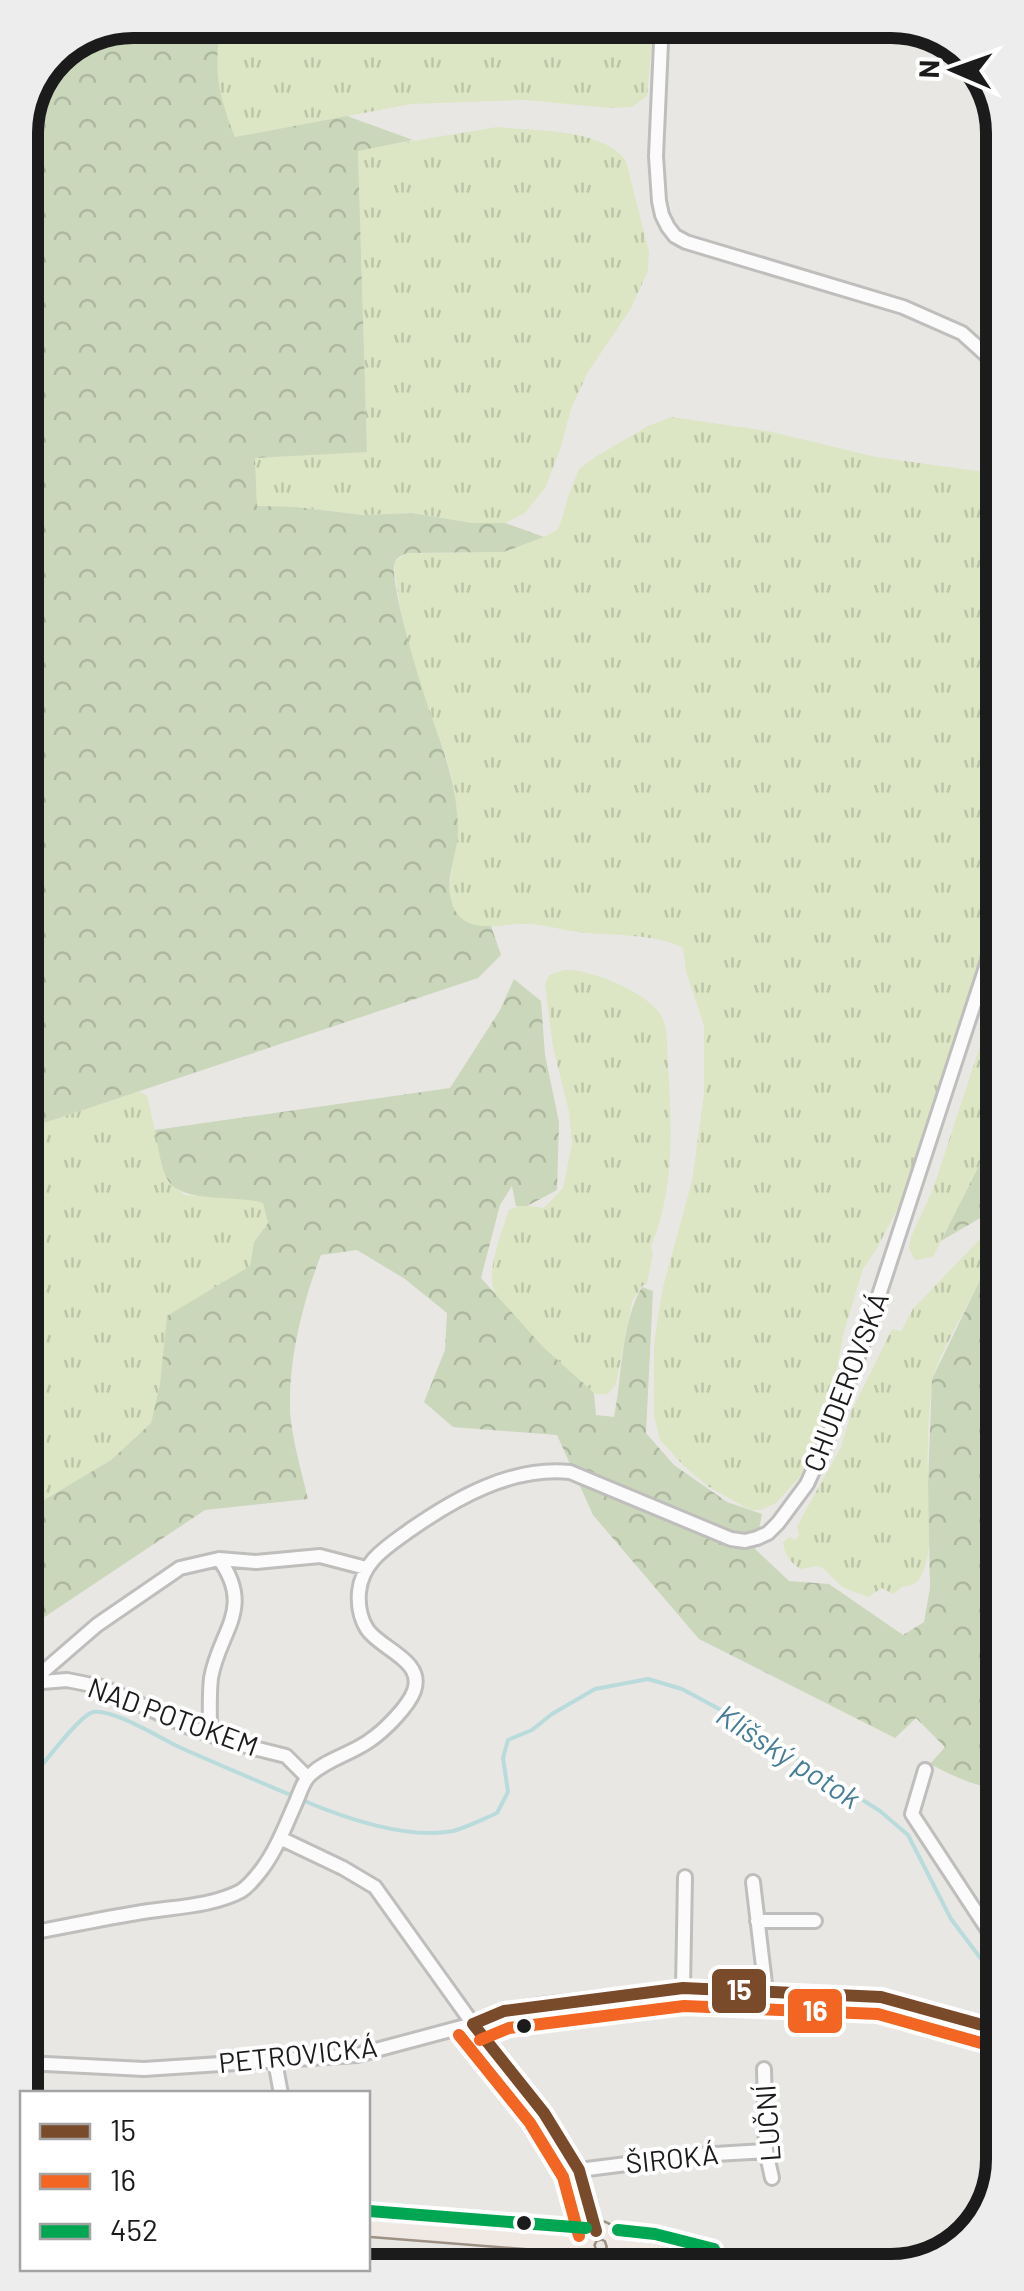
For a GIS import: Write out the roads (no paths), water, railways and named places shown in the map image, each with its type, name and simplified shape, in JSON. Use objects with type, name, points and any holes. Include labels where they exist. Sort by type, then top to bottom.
[{"type":"main road","points":[[370,2228],[584,2245]]},
{"type":"main road","points":[[588,2254],[586,2239],[596,2231],[607,2232],[615,2240],[613,2254]]},
{"type":"main road","points":[[616,2246],[662,2254]]},
{"type":"street","points":[[661,38],[657,180],[662,216],[675,236],[919,314],[962,333],[986,355]]},
{"type":"street","name":"CHUDEROVSKÁ","points":[[366,1568],[380,1552],[458,1499],[540,1472],[570,1472],[731,1539],[745,1541],[768,1533],[807,1484],[827,1440],[868,1332],[986,967]]},
{"type":"street","points":[[38,1932],[207,1902],[240,1892],[264,1866],[307,1777],[369,1742],[404,1708],[416,1688],[414,1672],[375,1638],[362,1618],[359,1593],[366,1568],[320,1556],[256,1562],[219,1559]]},
{"type":"street","points":[[210,1734],[212,1676],[235,1611],[230,1575],[219,1559]]},
{"type":"street","name":"NAD POTOKEM","points":[[38,1676],[97,1624],[180,1568],[219,1559]]},
{"type":"street","name":"NAD POTOKEM","points":[[38,1682],[67,1680],[102,1687],[189,1727],[286,1756],[307,1777]]},
{"type":"street","points":[[924,1770],[912,1814],[986,1926]]},
{"type":"street","points":[[280,1838],[374,1887],[544,2113],[578,2170],[596,2231]]},
{"type":"street","points":[[683,1988],[686,1877]]},
{"type":"street","points":[[753,1882],[766,1992]]},
{"type":"street","points":[[757,1921],[816,1921]]},
{"type":"street","name":"PETROVICKÁ","points":[[38,2064],[144,2069],[356,2055],[474,2024],[504,2011],[683,1988],[881,1996],[986,2026]]},
{"type":"street","points":[[275,2061],[280,2091]]},
{"type":"street","name":"LUČNÍ","points":[[764,2068],[766,2151],[772,2178]]},
{"type":"street","name":"ŠIROKÁ","points":[[578,2170],[766,2151]]},
{"type":"waterway","name":"Klíšský potok","points":[[302,1800],[397,1830],[435,1833],[459,1829],[497,1813],[508,1792],[503,1758],[508,1740],[532,1730],[595,1689],[648,1679],[682,1689],[721,1710],[880,1811],[908,1835],[951,1919],[986,1965]]},
{"type":"waterway","name":"Klíšský potok","points":[[38,1770],[78,1723],[93,1712],[101,1712],[293,1796]]}]
